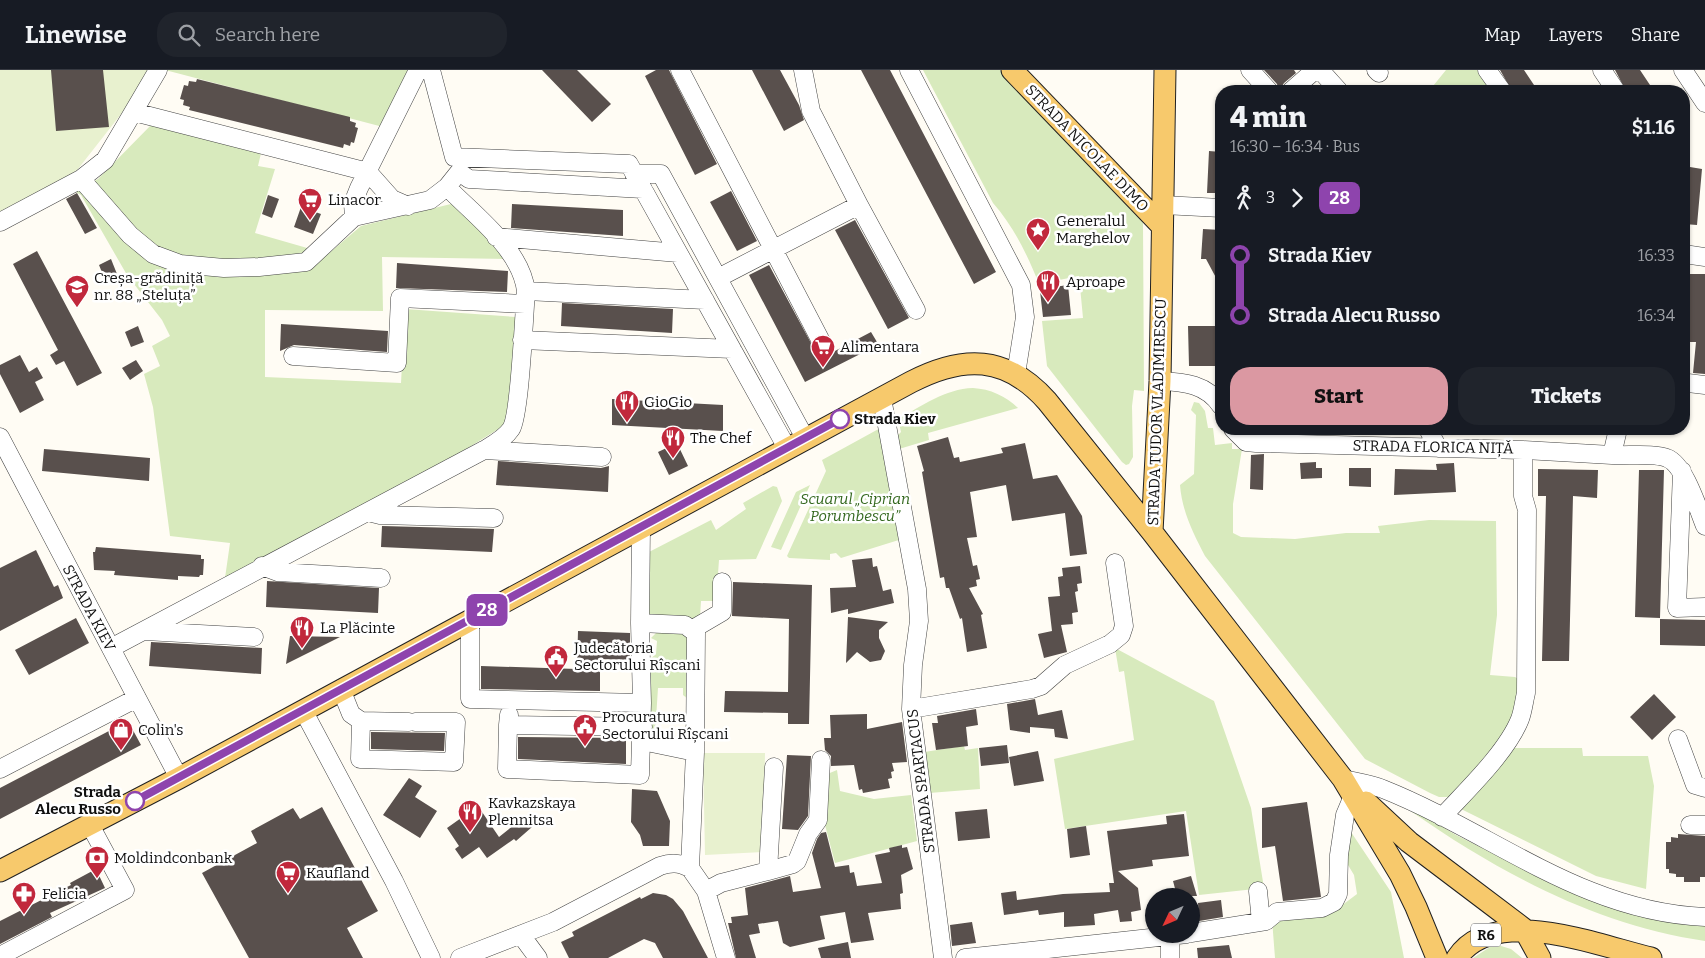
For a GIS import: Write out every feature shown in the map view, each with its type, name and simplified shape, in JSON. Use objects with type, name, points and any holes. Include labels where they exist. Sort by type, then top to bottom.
[{"type":"main road","name":"STRADA NICOLAE DIMO","points":[[1012,70],[1162,226]]},
{"type":"main road","name":"STRADA TUDOR VLADIMIRESCU","points":[[1165,70],[1160,381],[1152,532],[1348,788],[1400,874],[1437,958]]},
{"type":"main road","points":[[0,871],[179,778],[470,619],[934,370],[960,363],[992,365],[1016,374],[1041,394],[1152,532]]},
{"type":"main road","name":"STRADA TUDOR VLADIMIRESCU","points":[[1348,788],[1409,842],[1524,929]]},
{"type":"main road","points":[[1524,929],[1540,958]]},
{"type":"main road","name":"R6","points":[[1457,958],[1468,945],[1484,935],[1524,929],[1559,935],[1651,958]]},
{"type":"street","points":[[0,222],[81,179],[105,160],[158,70]]},
{"type":"street","points":[[354,217],[353,203],[418,70]]},
{"type":"street","points":[[431,70],[457,165],[468,179],[639,182],[661,174],[718,278],[796,443]]},
{"type":"street","points":[[680,70],[824,347]]},
{"type":"street","points":[[803,70],[811,111],[916,310]]},
{"type":"street","points":[[909,70],[1021,285],[1025,317],[1016,374]]},
{"type":"street","points":[[1250,70],[1264,85]]},
{"type":"street","points":[[1298,85],[1316,70]]},
{"type":"street","points":[[1320,70],[1334,85]]},
{"type":"street","points":[[1487,70],[1498,85]]},
{"type":"street","points":[[1602,70],[1612,85]]},
{"type":"street","points":[[1683,70],[1705,103]]},
{"type":"street","points":[[134,112],[368,172],[392,199],[408,206]]},
{"type":"street","points":[[457,165],[629,164],[732,350],[796,443]]},
{"type":"street","points":[[81,179],[142,246],[166,260],[197,267],[259,267],[306,262],[354,217],[430,200],[447,187],[457,165]]},
{"type":"street","points":[[111,648],[262,566],[484,450],[512,428],[516,418],[526,298],[520,268],[496,237],[447,187]]},
{"type":"street","points":[[718,278],[859,205]]},
{"type":"street","points":[[1163,205],[1215,208]]},
{"type":"street","points":[[496,237],[678,253]]},
{"type":"street","points":[[1690,255],[1705,257]]},
{"type":"street","points":[[294,356],[397,363],[400,298],[704,300]]},
{"type":"street","points":[[522,340],[732,350]]},
{"type":"street","points":[[1160,381],[1201,387],[1215,397]]},
{"type":"street","name":"STRADA SPARTACUS","points":[[882,398],[917,589],[919,621],[913,665],[911,709],[943,958]]},
{"type":"street","name":"STRADA FLORICA NIȚĂ","points":[[1239,435],[1246,442],[1523,450],[1667,457],[1682,471]]},
{"type":"street","points":[[1431,435],[1438,448]]},
{"type":"street","points":[[1612,455],[1617,435]]},
{"type":"street","name":"STRADA KIEV","points":[[0,437],[179,778]]},
{"type":"street","points":[[484,450],[602,457]]},
{"type":"street","points":[[1442,817],[1509,740],[1520,719],[1526,693],[1527,510],[1523,496],[1523,450]]},
{"type":"street","points":[[1682,471],[1705,526]]},
{"type":"street","points":[[1682,471],[1677,608],[1705,607]]},
{"type":"street","points":[[368,512],[380,515],[494,518]]},
{"type":"street","points":[[510,702],[507,770],[640,775],[642,734],[641,527]]},
{"type":"street","points":[[911,709],[1041,686],[1065,665],[1117,640],[1124,626],[1115,563]]},
{"type":"street","points":[[262,566],[278,572],[381,578]]},
{"type":"street","points":[[693,629],[722,612],[722,582]]},
{"type":"street","points":[[470,619],[470,699],[510,702],[642,703]]},
{"type":"street","points":[[640,623],[680,624],[693,629],[697,638],[690,868]]},
{"type":"street","points":[[144,630],[254,637]]},
{"type":"street","points":[[341,690],[351,714],[361,721],[456,722],[454,762],[360,759],[361,721]]},
{"type":"street","points":[[0,769],[137,698]]},
{"type":"street","points":[[303,710],[394,881],[431,958]]},
{"type":"street","points":[[508,725],[642,734],[695,752]]},
{"type":"street","points":[[1678,739],[1691,779],[1695,785],[1705,788]]},
{"type":"street","points":[[706,891],[721,883],[793,864],[797,861],[808,834],[818,820],[821,760]]},
{"type":"street","points":[[768,871],[774,767]]},
{"type":"street","points":[[1200,932],[1266,921],[1278,912],[1322,908],[1336,899],[1348,788],[1382,788],[1560,878],[1612,900],[1655,912],[1705,917]]},
{"type":"street","points":[[0,956],[125,890],[90,825]]},
{"type":"street","points":[[460,958],[553,922],[660,866],[680,863],[690,868],[706,891],[726,958]]},
{"type":"street","points":[[1258,891],[1261,922]]},
{"type":"street","points":[[520,936],[538,958]]},
{"type":"street","points":[[965,958],[1145,939]]},
{"type":"street","points":[[1170,943],[1170,958]]},
{"type":"green space","points":[[0,70],[150,70],[125,109],[78,169],[69,177],[0,213]]},
{"type":"green space","points":[[165,70],[413,70],[387,128]]},
{"type":"green space","points":[[923,70],[1000,70],[1134,210],[1143,223],[1144,391],[1134,390],[1132,406],[1133,457],[1129,464],[1126,465],[1122,462],[1047,366],[1042,321],[1083,318],[1079,276],[1039,284],[1019,241],[993,203]]},
{"type":"green space","points":[[1446,70],[1477,70],[1488,85],[1434,85]]},
{"type":"green space","points":[[154,122],[262,149],[258,166],[275,169],[255,233],[328,254],[361,226],[455,203],[509,259],[382,257],[383,311],[265,310],[265,377],[401,383],[405,309],[516,317],[513,420],[431,471],[224,585],[230,543],[170,536],[153,407],[144,374],[160,366],[152,346],[170,336],[162,320],[127,275],[81,195],[74,191],[98,179]]},
{"type":"green space","name":"Scuarul „Ciprian Porumbescu”","points":[[973,388],[997,394],[1018,408],[928,433],[929,440],[899,449],[896,437],[901,432],[898,419],[943,395],[953,391]]},
{"type":"green space","points":[[1194,402],[1199,403],[1205,411],[1208,428],[1213,428],[1215,445],[1232,443],[1232,449],[1242,449],[1233,504],[1233,533],[1241,537],[1295,539],[1346,533],[1380,533],[1378,526],[1429,520],[1496,521],[1497,615],[1490,675],[1515,677],[1520,680],[1513,725],[1453,797],[1439,797],[1365,759],[1205,556],[1186,513],[1180,485],[1194,474],[1196,415],[1191,410]]},
{"type":"green space","name":"Scuarul „Ciprian Porumbescu”","points":[[884,426],[902,539],[841,558],[836,553],[830,554],[830,560],[789,558],[787,556],[826,471],[822,460]]},
{"type":"green space","name":"Scuarul „Ciprian Porumbescu”","points":[[810,485],[781,550],[771,547],[796,492]]},
{"type":"green space","name":"Scuarul „Ciprian Porumbescu”","points":[[773,486],[777,487],[782,501],[756,559],[719,560],[716,601],[701,601],[700,617],[688,621],[651,618],[646,610],[649,552],[711,520],[716,530],[746,509],[743,503]]},
{"type":"green space","points":[[661,628],[688,629],[689,700],[683,695],[683,688],[658,688],[654,737],[648,736],[648,661],[656,654],[657,641],[651,638]]},
{"type":"green space","points":[[1115,648],[1214,701],[1251,808],[1264,888],[1200,895],[1186,811],[1065,829],[1054,759],[1134,740],[1124,671],[1119,672]]},
{"type":"green space","points":[[964,746],[965,750],[978,748],[980,789],[929,793],[924,752]]},
{"type":"green space","points":[[1508,748],[1582,748],[1583,756],[1648,756],[1654,786],[1646,889],[1596,876],[1457,807]]},
{"type":"green space","points":[[703,753],[765,753],[763,852],[705,855]]},
{"type":"green space","points":[[837,770],[840,791],[874,799],[911,795],[917,841],[835,863],[825,825],[823,824],[825,775]]},
{"type":"green space","points":[[1412,812],[1420,813],[1456,835],[1551,882],[1705,924],[1705,941],[1665,934],[1626,923],[1588,910],[1551,894],[1480,856]]},
{"type":"green space","points":[[1351,832],[1391,892],[1404,958],[1275,958],[1272,919],[1337,909],[1357,894],[1354,875],[1345,860]]},
{"type":"green space","points":[[1501,946],[1511,949],[1522,958],[1473,958],[1490,947]]},
{"type":"building","points":[[51,70],[103,70],[109,127],[56,131]]},
{"type":"building","points":[[542,70],[577,70],[611,104],[592,122]]},
{"type":"building","points":[[656,70],[669,70],[717,164],[695,175],[645,76]]},
{"type":"building","points":[[752,70],[780,70],[799,105],[804,120],[784,131]]},
{"type":"building","points":[[861,70],[890,70],[996,272],[974,284]]},
{"type":"building","points":[[1264,70],[1294,70],[1296,73],[1283,85],[1277,84]]},
{"type":"building","points":[[1500,70],[1524,70],[1534,85],[1509,85]]},
{"type":"building","points":[[1615,70],[1640,70],[1650,85],[1623,85]]},
{"type":"building","points":[[197,79],[350,117],[350,121],[356,123],[355,127],[358,128],[354,143],[351,142],[350,146],[344,144],[343,148],[189,110],[190,107],[183,105],[184,100],[180,99],[184,85],[188,86],[189,81],[196,82]]},
{"type":"building","points":[[1209,151],[1215,152],[1215,193],[1207,193]]},
{"type":"building","points":[[1690,167],[1702,169],[1697,225],[1690,224]]},
{"type":"building","points":[[731,191],[757,241],[737,251],[710,202]]},
{"type":"building","points":[[77,193],[97,228],[85,234],[66,199]]},
{"type":"building","points":[[268,195],[279,199],[272,218],[262,214]]},
{"type":"building","points":[[512,204],[623,210],[623,236],[511,228]]},
{"type":"building","points":[[301,207],[321,214],[313,234],[294,227]]},
{"type":"building","points":[[855,220],[909,318],[888,329],[835,230]]},
{"type":"building","points":[[1203,229],[1215,230],[1215,276],[1206,259],[1201,259]]},
{"type":"building","points":[[37,251],[102,373],[77,386],[64,361],[56,365],[50,355],[58,350],[13,264]]},
{"type":"building","points":[[111,259],[117,274],[105,280],[99,265]]},
{"type":"building","points":[[397,263],[508,271],[507,292],[396,288]]},
{"type":"building","points":[[769,265],[818,356],[821,358],[828,357],[833,352],[871,332],[877,342],[874,343],[876,346],[805,382],[749,275]]},
{"type":"building","points":[[1690,274],[1705,274],[1705,374],[1693,373],[1696,342],[1690,342]]},
{"type":"building","points":[[1068,285],[1071,315],[1043,317],[1040,291],[1054,291],[1054,287]]},
{"type":"building","points":[[562,303],[673,309],[672,333],[561,326]]},
{"type":"building","points":[[281,324],[388,331],[387,352],[294,345],[280,351]]},
{"type":"building","points":[[138,326],[144,342],[131,347],[125,332]]},
{"type":"building","points":[[1188,326],[1215,326],[1215,366],[1189,366]]},
{"type":"building","points":[[20,355],[29,372],[37,367],[43,378],[35,382],[44,400],[20,413],[0,374],[0,365]]},
{"type":"building","points":[[136,360],[143,371],[130,380],[122,368]]},
{"type":"building","points":[[612,399],[723,405],[723,431],[612,425]]},
{"type":"building","points":[[948,437],[954,458],[959,457],[960,462],[1003,453],[1001,448],[1025,443],[1033,479],[1057,475],[1082,516],[1087,554],[1070,556],[1065,513],[1012,521],[1006,485],[970,492],[977,537],[967,538],[973,566],[977,565],[980,579],[976,580],[977,586],[969,588],[983,614],[981,615],[987,648],[967,652],[962,618],[960,619],[949,588],[946,588],[944,577],[940,578],[922,472],[924,471],[917,446]]},
{"type":"building","points":[[677,443],[688,466],[669,475],[658,452]]},
{"type":"building","points":[[44,449],[150,458],[149,481],[42,471]]},
{"type":"building","points":[[1264,454],[1263,490],[1250,489],[1251,455]]},
{"type":"building","points":[[498,461],[601,468],[609,466],[608,492],[496,485]]},
{"type":"building","points":[[1316,462],[1316,468],[1322,468],[1322,478],[1301,479],[1300,463]]},
{"type":"building","points":[[1454,463],[1456,492],[1394,495],[1395,469],[1437,470],[1436,464]]},
{"type":"building","points":[[1349,468],[1371,468],[1371,487],[1349,486]]},
{"type":"building","points":[[1538,469],[1598,470],[1597,498],[1573,496],[1569,661],[1542,661],[1546,496],[1538,496]]},
{"type":"building","points":[[1639,470],[1664,470],[1660,618],[1635,617]]},
{"type":"building","points":[[382,526],[494,529],[492,552],[381,547]]},
{"type":"building","points":[[96,547],[201,555],[201,559],[204,559],[203,575],[199,577],[178,576],[178,580],[114,575],[115,571],[94,570],[93,552],[95,552]]},
{"type":"building","points":[[36,550],[54,587],[58,585],[63,598],[0,631],[0,568]]},
{"type":"building","points":[[872,558],[873,567],[877,566],[883,591],[891,589],[894,603],[848,614],[848,609],[831,613],[830,588],[856,587],[852,560]]},
{"type":"building","points":[[1080,566],[1082,583],[1077,584],[1078,591],[1075,592],[1078,612],[1072,613],[1073,624],[1061,625],[1067,652],[1044,658],[1038,634],[1052,631],[1048,597],[1060,596],[1058,577],[1063,576],[1062,568]]},
{"type":"building","points":[[267,581],[379,588],[378,613],[266,607]]},
{"type":"building","points":[[733,582],[812,585],[809,724],[788,724],[788,713],[724,712],[725,691],[788,692],[789,619],[732,616]]},
{"type":"building","points":[[848,617],[888,622],[879,630],[879,638],[885,651],[881,660],[870,662],[857,652],[846,663]]},
{"type":"building","points":[[76,618],[89,643],[29,675],[15,650]]},
{"type":"building","points":[[1660,619],[1705,620],[1705,646],[1660,645]]},
{"type":"building","points":[[578,631],[630,633],[630,660],[600,659],[600,691],[481,689],[481,666],[577,669]]},
{"type":"building","points":[[290,636],[340,637],[286,664]]},
{"type":"building","points":[[151,642],[262,648],[261,674],[149,666]]},
{"type":"building","points":[[1654,694],[1676,717],[1652,740],[1630,717]]},
{"type":"building","points":[[1035,699],[1038,715],[1062,710],[1068,739],[1055,737],[1054,729],[1030,727],[1030,733],[1010,730],[1007,704]]},
{"type":"building","points":[[976,709],[978,725],[966,727],[968,746],[936,750],[932,723],[938,723],[937,716]]},
{"type":"building","points":[[867,714],[867,729],[902,722],[907,762],[892,763],[894,771],[891,772],[892,778],[888,779],[890,788],[863,793],[862,789],[859,790],[854,765],[831,766],[831,756],[825,750],[824,738],[831,738],[830,715]]},
{"type":"building","points":[[128,721],[141,745],[0,819],[0,788]]},
{"type":"building","points":[[371,732],[445,733],[444,751],[371,749]]},
{"type":"building","points":[[518,737],[626,738],[626,764],[518,759]]},
{"type":"building","points":[[1007,745],[1009,763],[981,766],[979,748]]},
{"type":"building","points":[[1038,751],[1044,781],[1014,786],[1009,757]]},
{"type":"building","points":[[787,755],[811,756],[808,816],[798,830],[782,829]]},
{"type":"building","points":[[409,778],[422,786],[415,797],[437,811],[420,838],[383,815]]},
{"type":"building","points":[[632,789],[657,791],[670,821],[669,846],[643,846],[640,835],[631,822]]},
{"type":"building","points":[[1307,802],[1321,897],[1283,901],[1275,846],[1262,848],[1262,808]]},
{"type":"building","points":[[478,806],[499,837],[524,817],[532,827],[516,841],[514,839],[487,858],[479,847],[462,859],[455,849],[459,846],[447,828]]},
{"type":"building","points":[[322,807],[378,911],[347,928],[363,958],[249,958],[202,873],[257,843],[251,831],[293,808],[300,819]]},
{"type":"building","points":[[987,809],[990,838],[958,841],[955,812]]},
{"type":"building","points":[[1184,814],[1189,856],[1152,860],[1153,866],[1118,871],[1138,888],[1141,910],[1131,912],[1132,921],[1120,922],[1118,910],[1094,914],[1095,925],[1064,927],[1064,912],[1039,915],[1038,910],[1004,915],[1001,893],[1016,891],[1017,900],[1063,894],[1110,892],[1109,883],[1114,883],[1107,831],[1167,824],[1166,816]]},
{"type":"building","points":[[1086,826],[1090,855],[1070,858],[1067,829]]},
{"type":"building","points":[[826,832],[835,867],[849,865],[850,873],[854,872],[857,886],[882,883],[875,855],[890,852],[889,848],[902,845],[902,848],[907,847],[913,869],[901,875],[903,893],[900,894],[901,909],[868,913],[874,940],[851,943],[845,912],[820,916],[825,939],[790,947],[783,943],[778,921],[758,924],[760,933],[749,935],[756,958],[736,958],[728,923],[732,923],[731,917],[748,915],[745,888],[790,876],[793,892],[821,888],[812,853],[821,833]]},
{"type":"building","points":[[1678,834],[1705,836],[1705,877],[1700,877],[1700,882],[1684,882],[1684,877],[1676,877],[1676,874],[1669,873],[1669,869],[1666,869],[1666,842],[1671,842],[1671,837],[1678,838]]},
{"type":"building","points":[[96,869],[105,888],[50,913],[52,917],[0,944],[0,921],[71,885],[70,883]]},
{"type":"building","points":[[1191,876],[1195,888],[1175,888],[1173,881]]},
{"type":"building","points":[[653,893],[666,895],[673,899],[683,911],[708,958],[663,958],[655,943],[644,939],[608,958],[569,958],[561,942],[574,936],[572,932],[640,897],[641,899]]},
{"type":"building","points":[[1221,900],[1223,917],[1200,921],[1200,903]]},
{"type":"building","points":[[972,922],[976,943],[952,946],[950,925]]},
{"type":"building","points":[[848,942],[851,958],[821,958],[818,948]]},
{"type":"building","points":[[1229,945],[1232,958],[1198,958],[1197,948]]},
{"type":"bus line","name":"28","points":[[135,801],[840,419]]},
{"type":"place","name":"Linacor","points":[[310,221]]},
{"type":"place","name":"Generalul Marghelov","points":[[1038,251]]},
{"type":"place","name":"Aproape","points":[[1048,303]]},
{"type":"place","name":"Creșa-grădiniță nr. 88 „Steluța”","points":[[77,308]]},
{"type":"place","name":"Alimentara","points":[[823,368]]},
{"type":"place","name":"Strada Kiev","points":[[840,419]]},
{"type":"place","name":"GioGio","points":[[627,423]]},
{"type":"place","name":"The Chef","points":[[673,459]]},
{"type":"place","name":"La Plăcinte","points":[[302,649]]},
{"type":"place","name":"Judecătoria Sectorului Rîșcani","points":[[556,678]]},
{"type":"place","name":"Procuratura Sectorului Rîșcani","points":[[585,747]]},
{"type":"place","name":"Colin's","points":[[121,751]]},
{"type":"place","name":"Strada Alecu Russo","points":[[135,801]]},
{"type":"place","name":"Kavkazskaya Plennitsa","points":[[470,833]]},
{"type":"place","name":"Moldindconbank","points":[[97,879]]},
{"type":"place","name":"Kaufland","points":[[288,894]]},
{"type":"place","name":"Felicia","points":[[24,915]]}]
